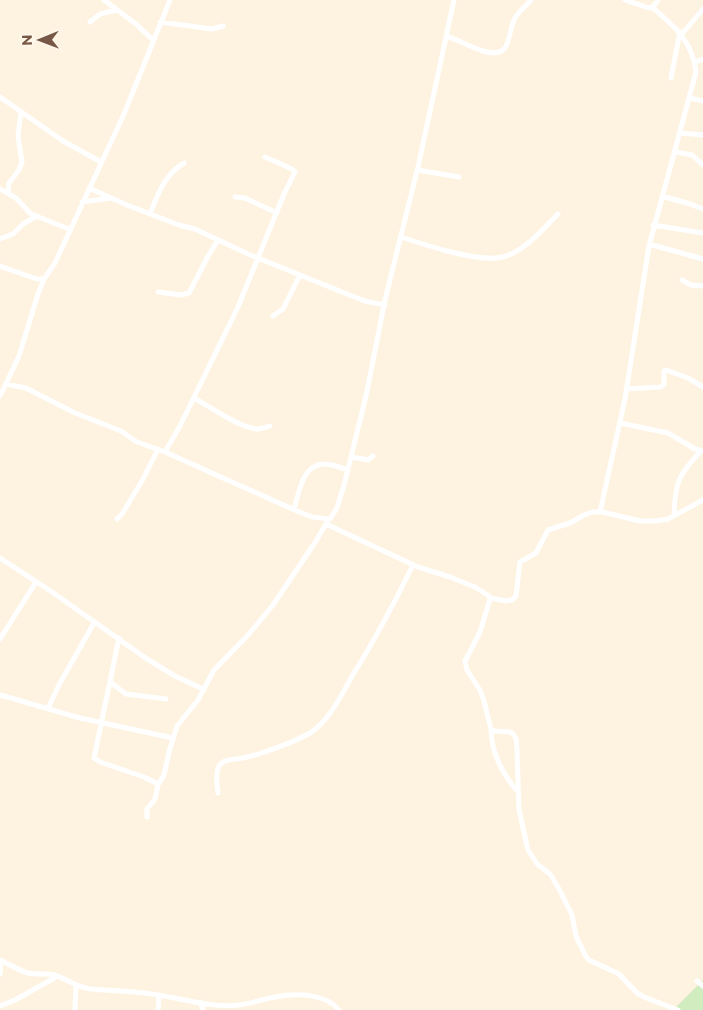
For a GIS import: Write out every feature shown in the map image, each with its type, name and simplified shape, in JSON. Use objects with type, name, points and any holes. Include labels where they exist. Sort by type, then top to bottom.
[{"type":"street","points":[[104,0],[153,40]]},
{"type":"street","points":[[0,396],[19,356],[29,319],[44,280],[55,263],[69,229],[124,114],[170,0]]},
{"type":"street","points":[[148,817],[147,809],[155,799],[158,784],[164,775],[177,726],[198,700],[214,670],[248,635],[273,605],[337,508],[352,457],[454,0]]},
{"type":"street","points":[[446,36],[482,51],[495,53],[501,51],[510,38],[514,19],[531,0]]},
{"type":"street","points":[[625,0],[648,8],[652,7],[658,0]]},
{"type":"street","points":[[600,512],[620,423],[653,225],[676,152],[696,72],[695,62],[680,33],[652,7]]},
{"type":"street","points":[[671,78],[680,33],[703,9]]},
{"type":"street","points":[[90,22],[100,14],[117,10]]},
{"type":"street","points":[[160,22],[212,29],[223,26]]},
{"type":"street","points":[[146,33],[156,33]]},
{"type":"street","points":[[695,62],[703,60]]},
{"type":"street","points":[[0,97],[63,141],[101,162]]},
{"type":"street","points":[[690,98],[703,101]]},
{"type":"street","points":[[8,194],[9,183],[20,170],[22,162],[18,136],[21,111]]},
{"type":"street","points":[[681,133],[703,135]]},
{"type":"street","points":[[676,152],[692,155],[703,165]]},
{"type":"street","points":[[165,452],[194,398],[238,307],[294,172],[265,157]]},
{"type":"street","points":[[150,214],[162,185],[177,167],[184,163]]},
{"type":"street","points":[[417,170],[448,177],[459,177]]},
{"type":"street","points":[[89,188],[150,214],[184,227],[195,229],[258,258],[365,301],[385,305]]},
{"type":"street","points":[[0,189],[22,203],[32,214],[69,229]]},
{"type":"street","points":[[235,196],[244,198],[276,213]]},
{"type":"street","points":[[662,196],[703,210]]},
{"type":"street","points":[[82,202],[111,198]]},
{"type":"street","points":[[401,237],[463,254],[492,258],[503,257],[530,241],[558,214]]},
{"type":"street","points":[[0,239],[13,234],[23,224],[37,216]]},
{"type":"street","points":[[653,225],[703,233]]},
{"type":"street","points":[[158,292],[182,295],[189,293],[206,258],[218,240]]},
{"type":"street","points":[[649,244],[703,258]]},
{"type":"street","points":[[0,266],[37,280],[44,280]]},
{"type":"street","points":[[273,316],[283,309],[300,275]]},
{"type":"street","points":[[682,280],[691,285],[703,286]]},
{"type":"street","points":[[626,389],[662,387],[664,384],[664,371],[666,370],[702,384]]},
{"type":"street","points":[[3,387],[26,388],[75,413],[121,431],[138,442],[327,522],[413,565],[475,587],[490,598],[506,601],[512,600],[516,596],[520,562],[536,553],[548,530],[570,523],[584,515],[600,512],[640,521],[668,519],[703,500]]},
{"type":"street","points":[[194,398],[245,426],[258,429],[270,426]]},
{"type":"street","points":[[620,423],[668,433],[702,451],[680,474],[675,496],[674,516]]},
{"type":"street","points":[[117,519],[142,481],[158,450]]},
{"type":"street","points":[[352,457],[368,460],[372,456]]},
{"type":"street","points":[[294,509],[302,482],[310,470],[324,464],[348,470]]},
{"type":"street","points":[[0,558],[164,670],[203,690]]},
{"type":"street","points":[[218,792],[218,768],[220,764],[265,751],[311,732],[322,723],[346,688],[387,618],[413,565]]},
{"type":"street","points":[[0,639],[36,582]]},
{"type":"street","points":[[490,598],[480,632],[465,661],[467,670],[480,690],[484,701],[495,757],[501,770],[517,792]]},
{"type":"street","points":[[48,708],[94,623]]},
{"type":"street","points":[[119,638],[103,723],[94,758],[158,784]]},
{"type":"street","points":[[110,682],[126,694],[166,699]]},
{"type":"street","points":[[0,695],[103,723],[173,738]]},
{"type":"street","points":[[491,729],[514,734],[518,764],[517,792],[519,810],[528,850],[537,864],[550,874],[558,887],[572,915],[579,944],[589,960],[619,974],[637,993],[644,997],[678,1010]]},
{"type":"street","points":[[0,974],[1,961],[26,973],[48,973],[90,989],[159,995],[235,1006],[286,995],[310,996],[324,999],[335,1005],[339,1010]]},
{"type":"street","points":[[0,1006],[15,1000],[58,976]]},
{"type":"street","points":[[696,981],[703,986]]},
{"type":"street","points":[[74,1010],[76,985]]},
{"type":"street","points":[[158,1010],[159,995]]},
{"type":"street","points":[[200,1002],[203,1010]]},
{"type":"green space","points":[[703,980],[703,1010],[673,1010]]}]
